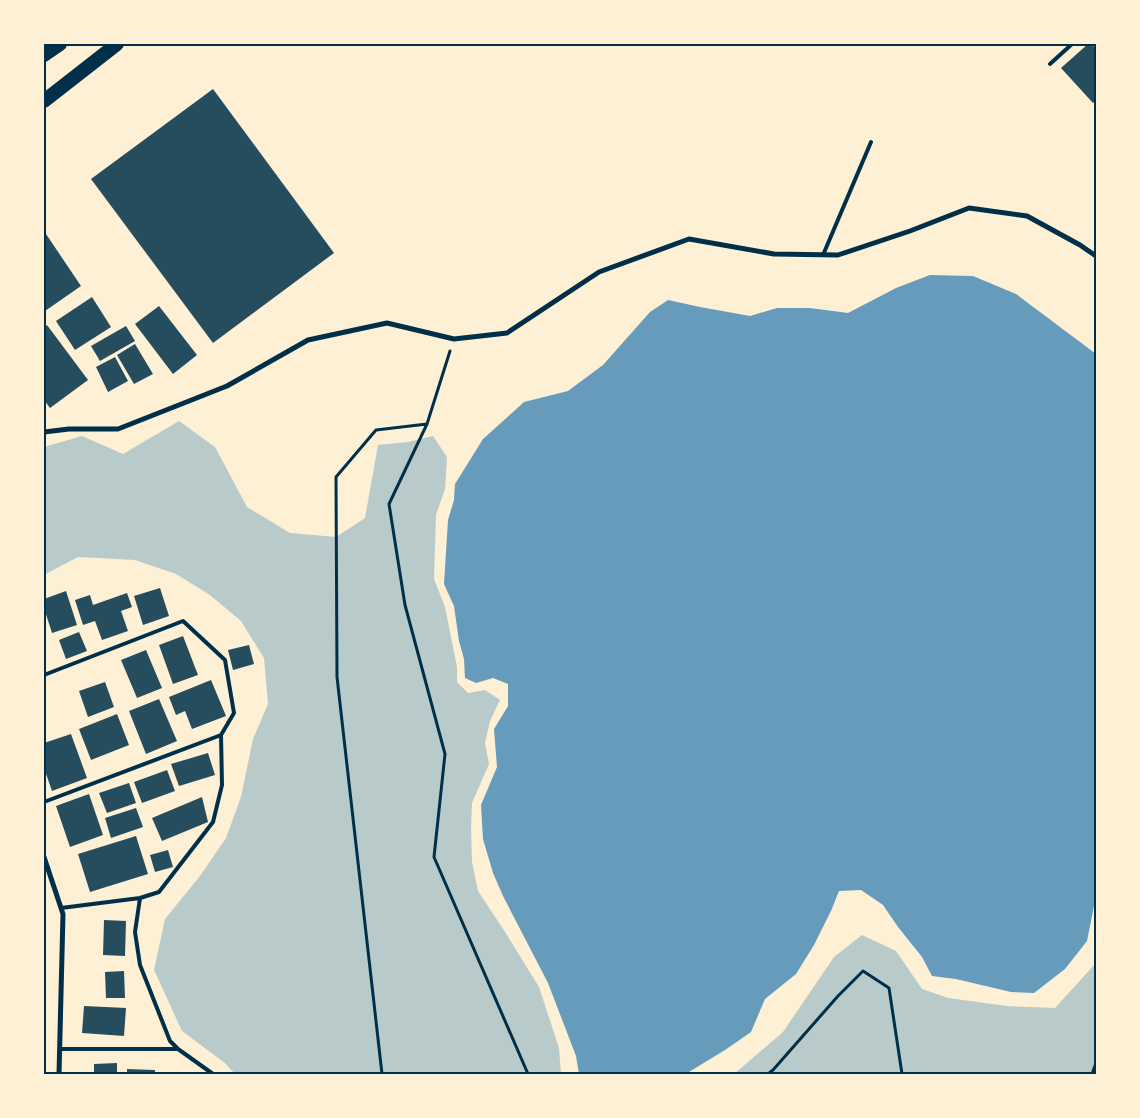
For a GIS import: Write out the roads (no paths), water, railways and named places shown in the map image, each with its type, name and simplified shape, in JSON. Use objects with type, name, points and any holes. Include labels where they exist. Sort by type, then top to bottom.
[{"type":"highway","points":[[44,55],[60,44]]},
{"type":"highway","points":[[44,100],[117,44]]},
{"type":"street","points":[[44,432],[69,429],[118,429],[227,386],[308,340],[387,324],[454,338],[507,333],[599,272],[689,239],[774,254],[838,255],[910,231],[969,208],[1027,216],[1096,256]]},
{"type":"street","points":[[44,857],[63,914],[59,1074]]},
{"type":"lane","points":[[1050,64],[1072,44]]},
{"type":"lane","points":[[823,255],[871,142]]},
{"type":"lane","points":[[44,675],[183,621],[225,660],[234,713],[221,735],[222,785],[213,822],[159,892],[140,898],[61,908]]},
{"type":"lane","points":[[44,802],[221,735]]},
{"type":"lane","points":[[140,898],[135,932],[140,965],[170,1041],[213,1074]]},
{"type":"lane","points":[[60,1049],[178,1049]]},
{"type":"water","points":[[930,275],[973,276],[1016,294],[1096,354],[1096,896],[1087,941],[1065,969],[1034,993],[1011,992],[956,979],[932,976],[922,957],[883,905],[861,890],[839,891],[814,945],[796,974],[765,999],[751,1032],[688,1074],[579,1074],[576,1056],[548,983],[503,896],[493,873],[483,839],[481,805],[497,767],[494,729],[508,706],[508,684],[493,678],[476,683],[465,678],[464,659],[459,641],[454,606],[444,584],[448,520],[454,500],[455,484],[483,439],[524,402],[568,391],[603,365],[650,312],[668,300],[750,316],[777,308],[810,308],[848,313],[896,288]]}]
